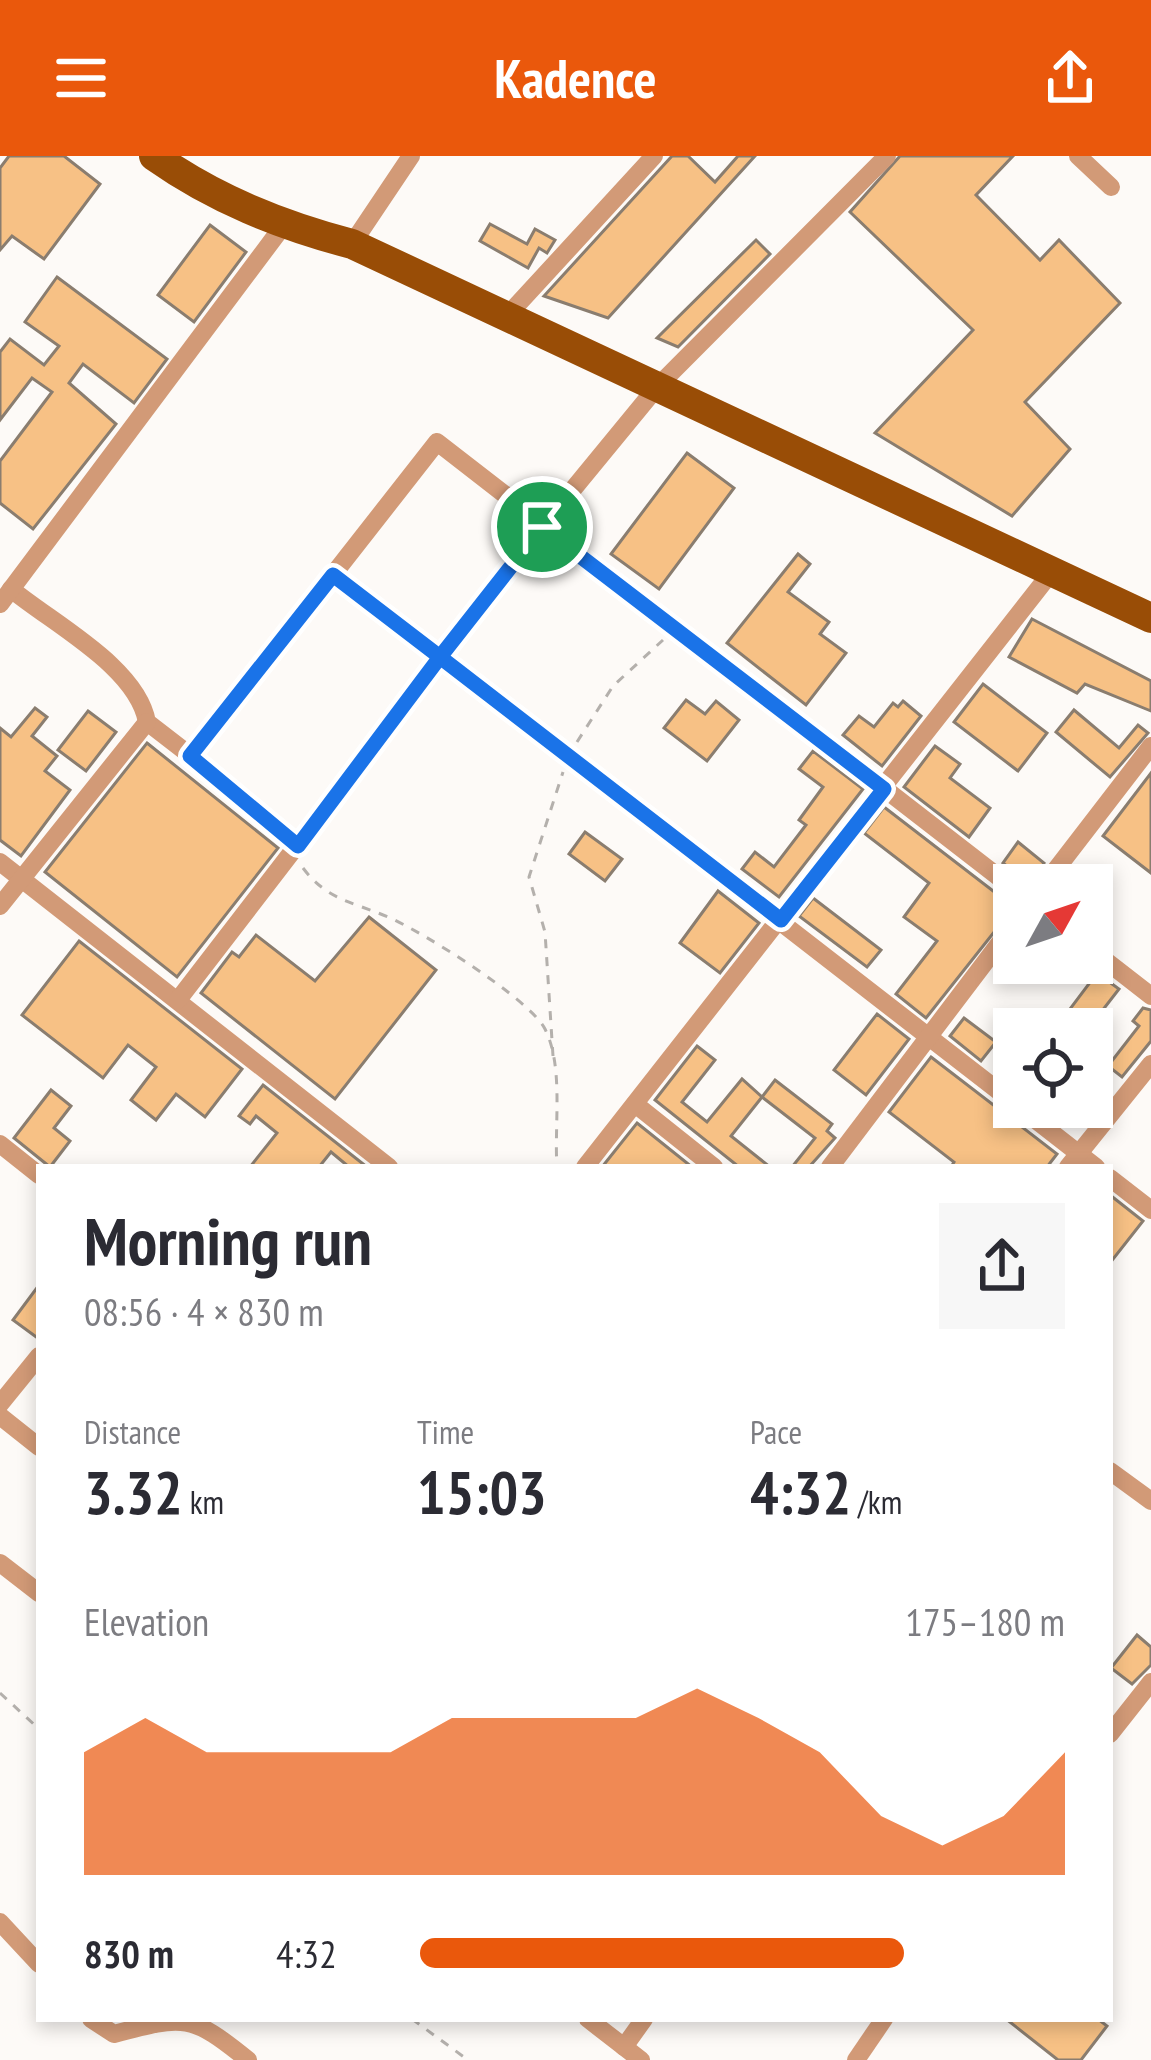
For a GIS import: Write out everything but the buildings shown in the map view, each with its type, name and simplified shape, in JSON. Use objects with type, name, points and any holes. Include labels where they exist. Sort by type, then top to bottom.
[{"type":"main road","points":[[154,156],[194,184],[283,226],[352,244],[1151,618]]},
{"type":"street","points":[[352,244],[411,156]]},
{"type":"street","points":[[507,316],[654,156]]},
{"type":"street","points":[[178,1000],[440,657],[658,387],[887,156]]},
{"type":"street","points":[[1078,156],[1111,187]]},
{"type":"street","points":[[283,226],[6,597],[116,667],[143,701],[148,722],[298,846]]},
{"type":"street","points":[[190,756],[437,442],[993,873]]},
{"type":"street","points":[[587,1164],[1050,574]]},
{"type":"street","points":[[333,575],[993,1087]]},
{"type":"street","points":[[0,906],[148,722]]},
{"type":"street","points":[[1060,864],[1151,746]]},
{"type":"street","points":[[0,862],[385,1164]]},
{"type":"street","points":[[832,1164],[993,952]]},
{"type":"street","points":[[1113,966],[1151,996]]},
{"type":"street","points":[[1040,1128],[1074,1160],[1151,1064]]},
{"type":"street","points":[[635,1104],[710,1164]]},
{"type":"street","points":[[0,1144],[36,1173]]},
{"type":"street","points":[[1113,1180],[1151,1210]]},
{"type":"street","points":[[0,1404],[36,1360]]},
{"type":"street","points":[[0,1416],[36,1445]]},
{"type":"street","points":[[1113,1473],[1151,1502]]},
{"type":"street","points":[[0,1563],[36,1591]]},
{"type":"street","points":[[1113,1725],[1151,1682]]},
{"type":"street","points":[[0,1922],[36,1961]]},
{"type":"street","points":[[96,2022],[114,2034],[159,2022]]},
{"type":"street","points":[[180,2022],[208,2026],[248,2060]]},
{"type":"street","points":[[592,2022],[641,2060]]},
{"type":"street","points":[[624,2047],[642,2022]]},
{"type":"street","points":[[856,2060],[882,2022]]},
{"type":"path","points":[[557,1164],[545,932],[529,877],[570,757],[613,686],[674,629]]},
{"type":"path","points":[[298,846],[303,868],[334,900],[414,929],[490,979],[544,1026],[553,1056]]},
{"type":"path","points":[[0,1693],[36,1727]]},
{"type":"path","points":[[416,2022],[468,2060]]},
{"type":"route","points":[[542,527],[440,657],[333,575],[190,756],[298,846],[440,657],[781,920],[884,789],[542,527]]}]
